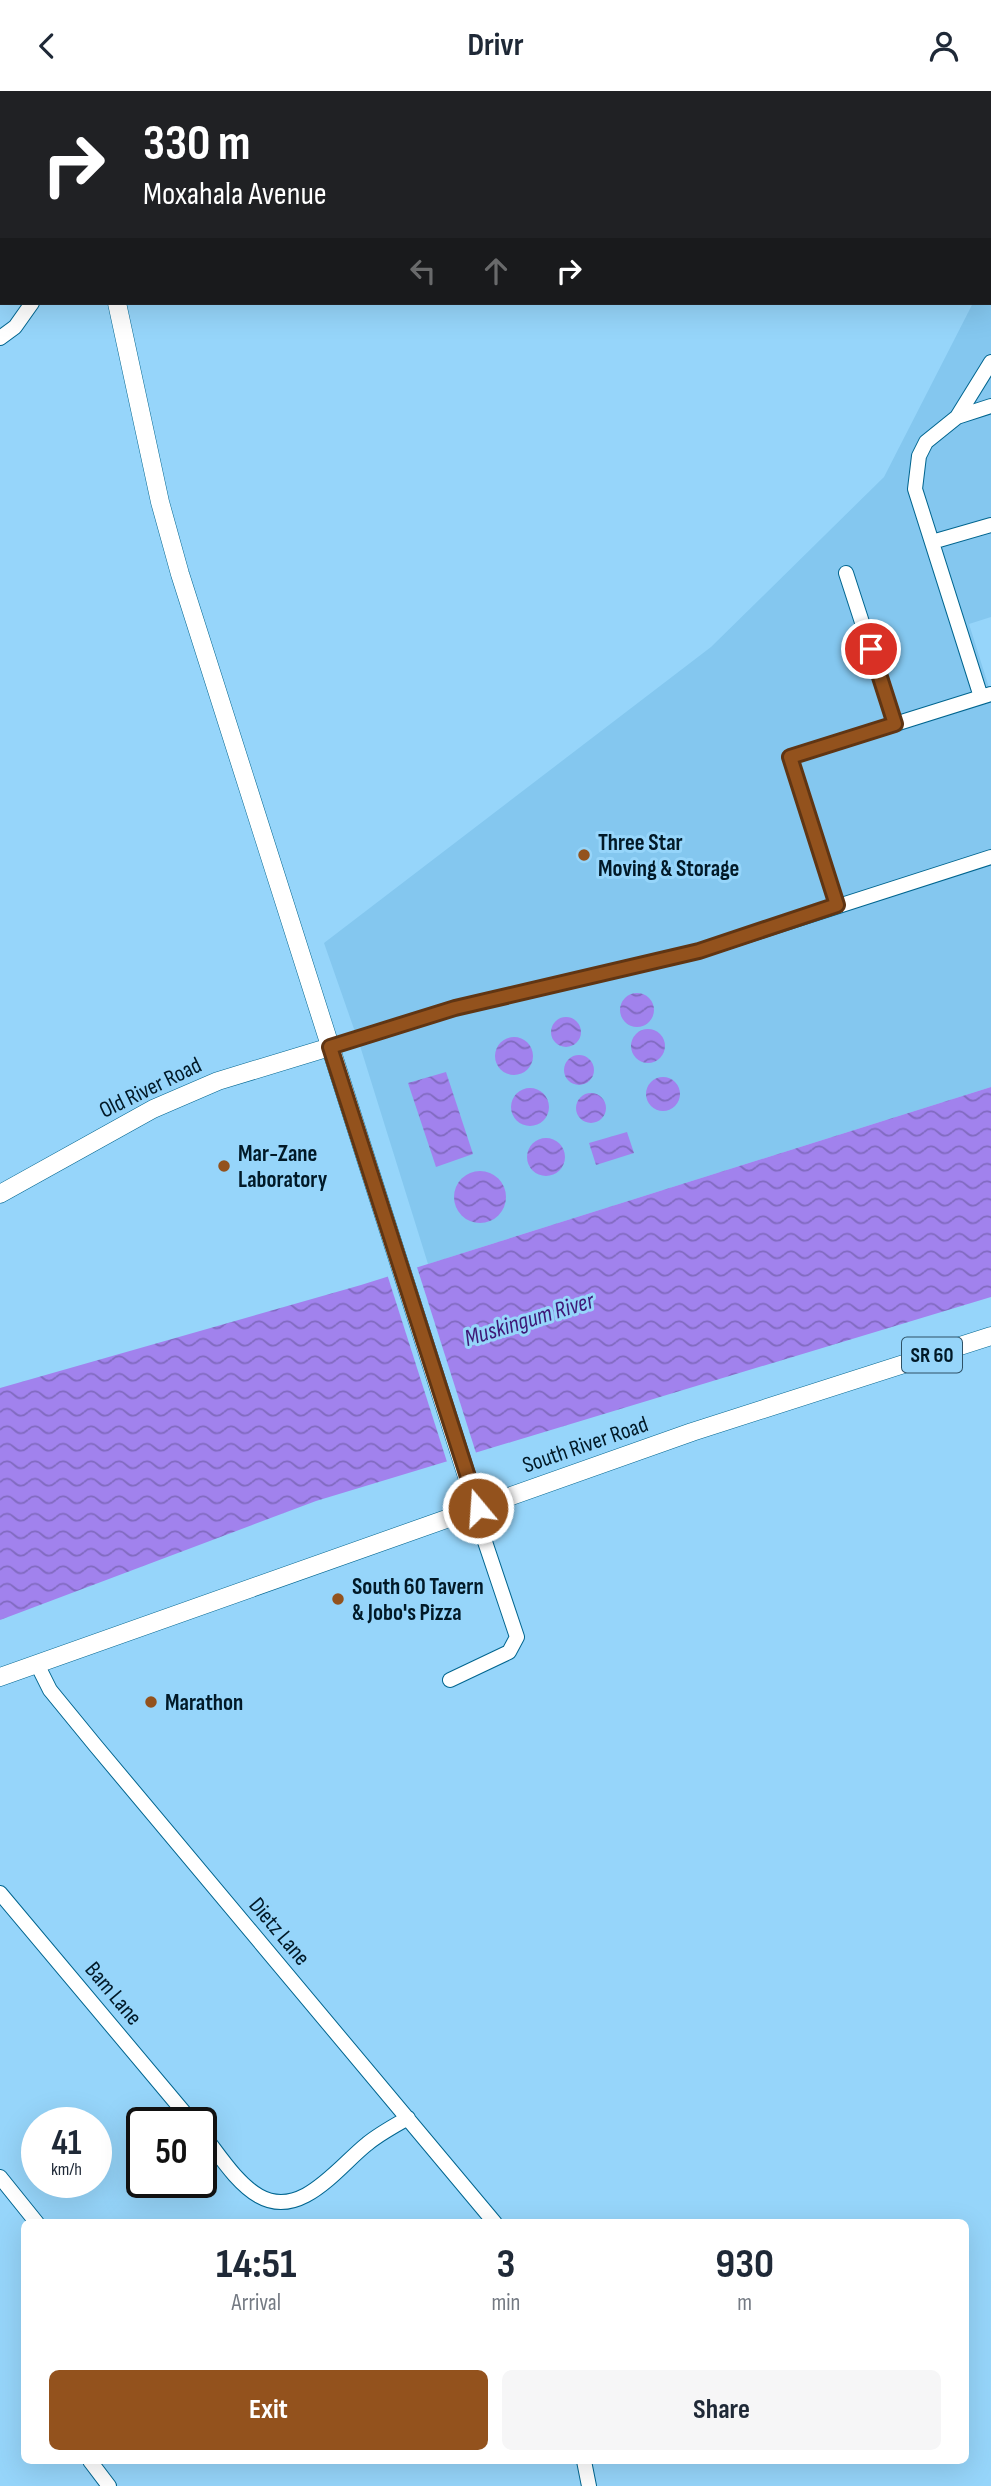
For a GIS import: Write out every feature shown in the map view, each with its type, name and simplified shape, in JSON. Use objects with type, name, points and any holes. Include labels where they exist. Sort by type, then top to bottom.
[{"type":"main road","points":[[117,305],[151,461],[180,574],[476,1509]]},
{"type":"main road","name":"Old River Road","points":[[0,1194],[153,1109],[218,1081],[330,1047]]},
{"type":"main road","name":"South River Road","points":[[0,1677],[692,1432],[991,1336]]},
{"type":"street","points":[[0,338],[23,317],[31,305]]},
{"type":"street","points":[[837,905],[790,757],[986,695],[932,542],[915,489],[914,475],[926,442],[957,417],[991,362]]},
{"type":"street","points":[[957,417],[991,406]]},
{"type":"street","points":[[932,542],[991,525]]},
{"type":"street","points":[[846,573],[895,724]]},
{"type":"street","points":[[330,1047],[455,1008],[699,951],[991,857]]},
{"type":"street","points":[[450,1680],[509,1652],[517,1637],[476,1509]]},
{"type":"street","name":"Dietz Lane","points":[[37,1664],[50,1690],[95,1745],[492,2219]]},
{"type":"street","name":"Bam Lane","points":[[0,1893],[180,2107]]},
{"type":"street","points":[[217,2151],[248,2188],[271,2201],[288,2202],[315,2189],[366,2145],[408,2118]]},
{"type":"street","points":[[0,2178],[34,2219]]},
{"type":"street","points":[[92,2464],[109,2486]]},
{"type":"street","points":[[585,2464],[589,2486]]},
{"type":"shaded area","points":[[972,305],[991,305],[991,617],[969,624],[991,694],[991,1087],[428,1264],[361,1049],[324,943],[711,647],[884,477]]},
{"type":"water","points":[[637,993],[649,998],[654,1010],[649,1022],[637,1027],[625,1022],[620,1010],[625,998]]},
{"type":"water","points":[[566,1017],[572,1018],[580,1026],[580,1038],[572,1046],[566,1047],[560,1046],[552,1038],[551,1032],[552,1026],[560,1018]]},
{"type":"water","points":[[648,1029],[660,1034],[665,1046],[660,1058],[648,1063],[636,1058],[631,1046],[636,1034]]},
{"type":"water","points":[[514,1037],[528,1042],[533,1056],[528,1070],[514,1075],[500,1070],[495,1056],[500,1042]]},
{"type":"water","points":[[579,1055],[585,1056],[593,1064],[593,1076],[585,1084],[579,1085],[573,1084],[565,1076],[564,1070],[565,1064],[573,1056]]},
{"type":"water","points":[[446,1072],[473,1154],[436,1167],[408,1083]]},
{"type":"water","points":[[663,1077],[675,1082],[680,1094],[675,1106],[663,1111],[651,1106],[646,1094],[651,1082]]},
{"type":"water","name":"Muskingum River","points":[[991,1087],[991,1297],[316,1501],[0,1620],[0,1388],[361,1285]]},
{"type":"water","points":[[530,1088],[544,1093],[549,1107],[544,1121],[530,1126],[516,1121],[511,1107],[516,1093]]},
{"type":"water","points":[[591,1093],[597,1094],[605,1102],[605,1114],[597,1122],[591,1123],[585,1122],[577,1114],[576,1108],[577,1102],[585,1094]]},
{"type":"water","points":[[627,1132],[634,1153],[596,1165],[589,1143]]},
{"type":"water","points":[[546,1138],[560,1143],[565,1157],[560,1171],[546,1176],[532,1171],[527,1157],[532,1143]]},
{"type":"water","points":[[480,1171],[490,1173],[498,1179],[504,1187],[504,1207],[498,1215],[490,1221],[480,1223],[470,1221],[462,1215],[456,1207],[454,1197],[456,1187],[462,1179],[470,1173]]},
{"type":"pier","points":[[416,1264],[477,1456],[448,1465],[387,1274]]},
{"type":"place","name":"Three Star Moving & Storage","points":[[584,855]]},
{"type":"place","name":"Mar-Zane Laboratory","points":[[224,1166]]},
{"type":"place","name":"South 60 Tavern & Jobo's Pizza","points":[[338,1599]]},
{"type":"place","name":"Marathon","points":[[151,1702]]},
{"type":"route","points":[[478,1508],[330,1047],[455,1008],[699,951],[837,905],[790,757],[895,724],[871,649]]}]
